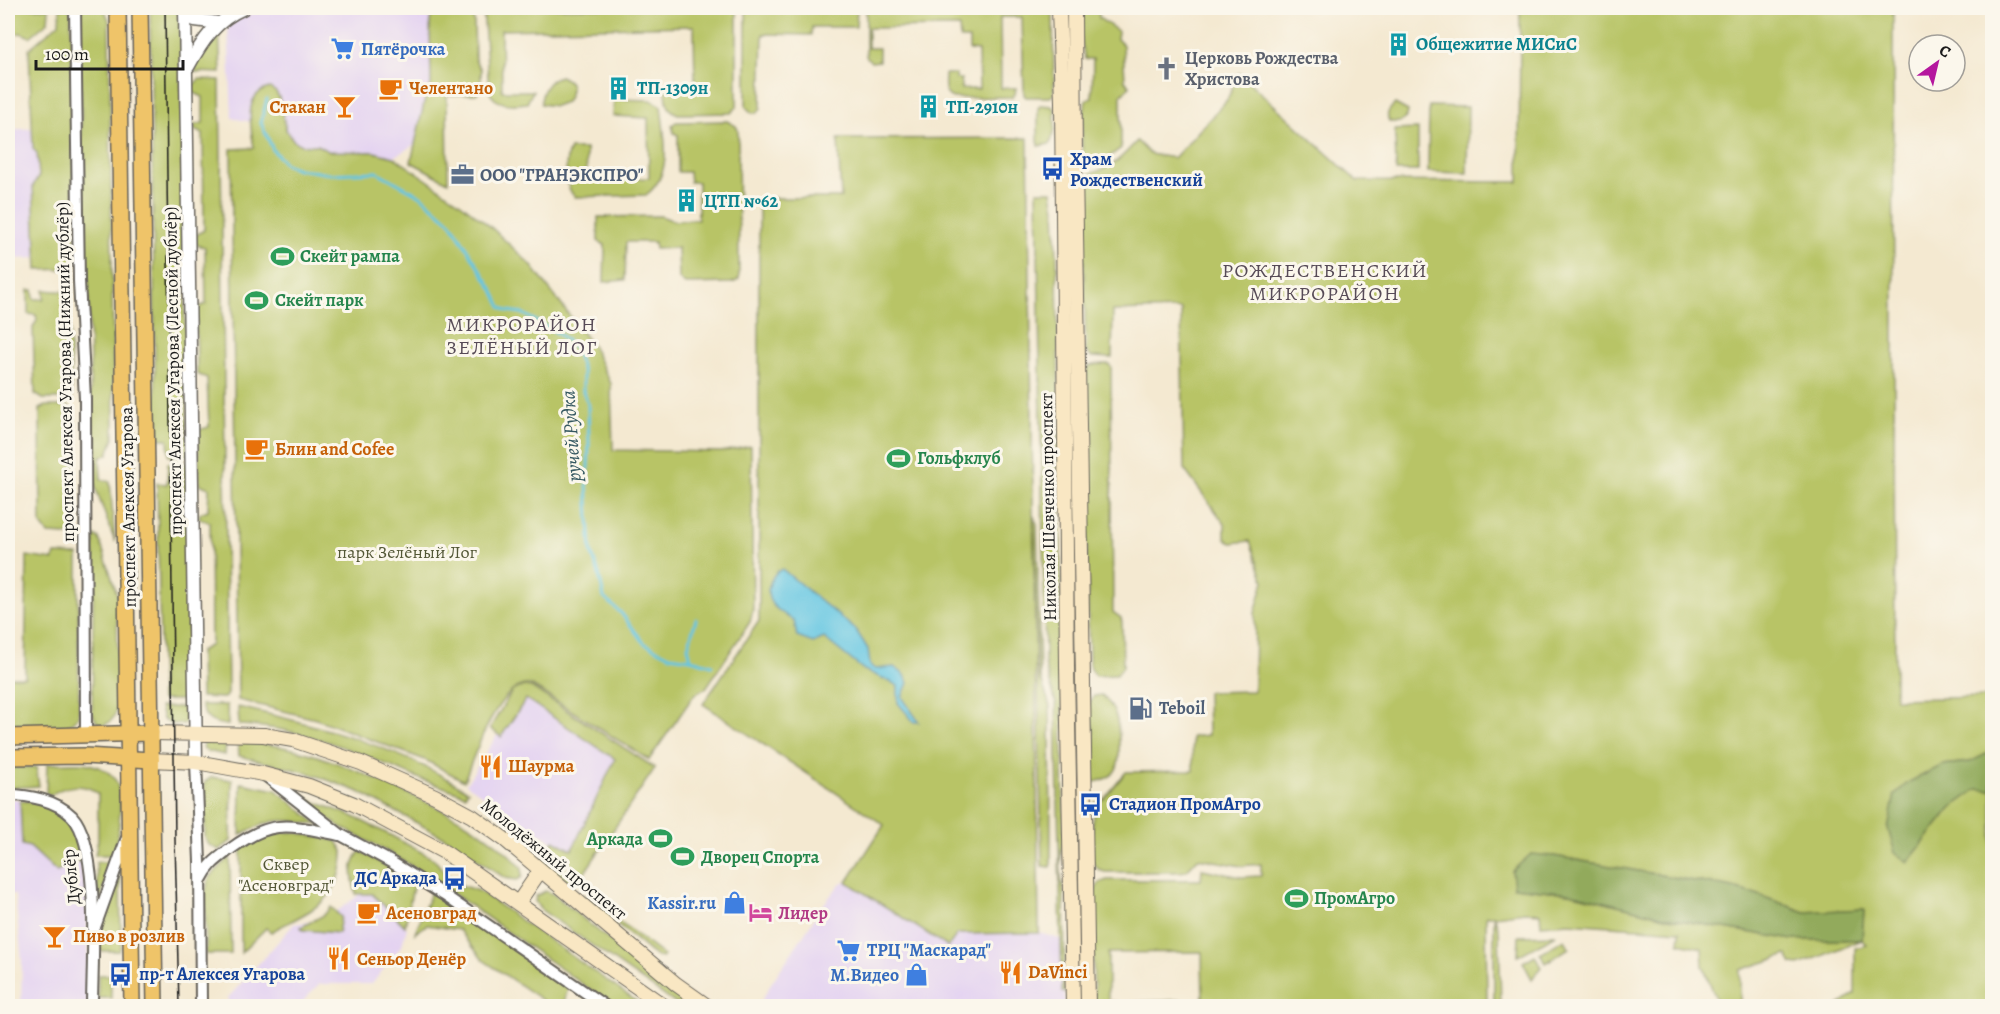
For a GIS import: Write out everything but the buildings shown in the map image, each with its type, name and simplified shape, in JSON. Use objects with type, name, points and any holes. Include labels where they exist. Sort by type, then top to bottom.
[{"type":"main road","name":"проспект Алексея Угарова","points":[[118,8],[132,1006]]},
{"type":"main road","name":"проспект Алексея Угарова","points":[[140,8],[155,1006]]},
{"type":"main road","name":"Николая Шевченко проспект","points":[[1059,8],[1073,1006]]},
{"type":"main road","name":"Николая Шевченко проспект","points":[[1074,8],[1088,1006]]},
{"type":"main road","points":[[1069,682],[1083,683]]},
{"type":"main road","name":"Молодёжный проспект","points":[[8,737],[151,733],[264,735],[303,743],[361,763],[435,796],[472,816],[504,839],[676,984],[707,1006]]},
{"type":"main road","points":[[86,756],[87,735]]},
{"type":"main road","points":[[8,757],[86,756],[196,762],[263,774],[309,786],[375,815],[446,853],[664,1006]]},
{"type":"main road","points":[[518,903],[540,871]]},
{"type":"street","name":"проспект Алексея Угарова (Нижний дублёр)","points":[[75,8],[79,281],[85,399],[87,735]]},
{"type":"street","points":[[187,68],[202,40],[219,23],[244,8]]},
{"type":"street","points":[[185,10],[195,20],[219,23]]},
{"type":"street","name":"проспект Алексея Угарова (Лесной дублёр)","points":[[185,10],[196,762]]},
{"type":"street","points":[[196,762],[201,1006]]},
{"type":"street","points":[[263,774],[341,835],[391,862],[444,895],[605,1006]]},
{"type":"street","name":"Дублёр","points":[[8,795],[43,799],[72,815],[82,830],[89,856],[93,934],[92,1006]]},
{"type":"street","points":[[200,883],[211,863],[245,838],[269,827],[295,827],[341,835]]},
{"type":"street","points":[[93,934],[130,828]]},
{"type":"shaded area","points":[[280,8],[433,8],[430,21],[431,85],[426,94],[415,144],[394,157],[374,152],[328,151],[294,147],[276,127],[232,118],[228,26],[245,15]]},
{"type":"shaded area","points":[[36,128],[40,258],[8,259],[8,130]]},
{"type":"shaded area","points":[[524,693],[619,757],[574,856],[466,784]]},
{"type":"shaded area","points":[[8,798],[47,804],[68,817],[83,842],[87,891],[88,1006],[21,1006],[22,960],[15,895],[8,894]]},
{"type":"shaded area","points":[[847,882],[947,947],[957,934],[1039,933],[1063,940],[1065,1006],[759,1006],[770,985],[824,904],[840,884]]},
{"type":"shaded area","points":[[372,885],[407,928],[402,945],[372,984],[320,984],[298,1006],[228,1006],[228,998],[294,924],[327,919]]},
{"type":"green space","points":[[8,8],[47,8],[49,9],[48,22],[30,37],[21,33],[8,35]]},
{"type":"green space","points":[[60,8],[67,8],[71,12],[75,258],[68,269],[37,270],[33,186],[39,176],[37,153],[33,149],[29,49],[59,23]]},
{"type":"green space","points":[[83,8],[104,8],[109,20],[114,438],[108,454],[100,458],[101,479],[110,482],[115,542],[94,484],[92,469],[88,264],[83,262],[80,17]]},
{"type":"green space","points":[[150,8],[180,8],[187,456],[169,456],[168,439],[159,439],[156,422]]},
{"type":"green space","points":[[433,8],[467,9],[474,20],[475,60],[481,69],[481,90],[476,94],[447,95],[448,182],[411,162],[426,94],[431,85],[430,21]]},
{"type":"green space","points":[[483,8],[737,8],[737,107],[731,113],[678,114],[669,107],[666,90],[695,88],[694,26],[501,30],[502,91],[533,91],[527,103],[500,102],[489,91]]},
{"type":"green space","points":[[746,8],[857,8],[856,27],[812,27],[811,35],[763,34],[761,108],[757,113],[752,113],[746,107]]},
{"type":"green space","points":[[866,8],[1053,8],[1054,94],[1050,97],[1026,97],[1024,95],[1022,17],[1000,17],[1001,88],[1016,88],[1015,94],[1012,97],[953,98],[946,91],[945,74],[956,74],[956,79],[961,79],[961,89],[979,89],[978,51],[969,50],[969,39],[960,39],[959,27],[868,28],[868,48],[879,48],[879,61],[871,62],[866,56]]},
{"type":"green space","points":[[1080,8],[1099,8],[1099,18],[1118,31],[1117,39],[1123,45],[1125,81],[1130,86],[1121,95],[1121,148],[1109,157],[1092,162],[1083,156],[1082,135],[1086,100],[1092,98],[1093,59],[1085,59],[1080,36]]},
{"type":"green space","points":[[1520,8],[1893,8],[1895,699],[1992,697],[1992,753],[1970,762],[1943,765],[1908,862],[1951,808],[1977,789],[1992,790],[1992,1006],[1838,1006],[1855,994],[1855,948],[1867,945],[1862,940],[1799,965],[1792,964],[1787,955],[1740,970],[1740,1006],[1719,1006],[1703,966],[1702,948],[1679,943],[1680,931],[1569,923],[1541,925],[1540,913],[1525,912],[1486,916],[1487,1006],[1203,1006],[1202,952],[1108,953],[1108,1001],[1116,1002],[1120,1006],[1094,1006],[1092,896],[1099,883],[1107,880],[1201,880],[1202,869],[1241,877],[1261,876],[1261,864],[1241,866],[1198,858],[1186,871],[1105,872],[1097,868],[1092,861],[1090,842],[1095,803],[1104,799],[1126,772],[1193,771],[1192,737],[1208,735],[1207,692],[1254,691],[1255,613],[1264,581],[1250,541],[1231,543],[1225,538],[1225,524],[1184,469],[1181,309],[1113,311],[1112,358],[1091,357],[1086,352],[1082,198],[1084,181],[1090,174],[1115,163],[1137,141],[1150,154],[1174,158],[1227,100],[1239,73],[1357,181],[1519,182]],"holes":[[[1554,856],[1728,887],[1756,894],[1805,912],[1864,909],[1862,940],[1793,940],[1673,919],[1570,893],[1514,887]]]},
{"type":"green space","points":[[219,30],[221,73],[195,72],[197,59]]},
{"type":"green space","points":[[560,76],[568,80],[571,86],[566,102],[555,106],[541,104],[546,87]]},
{"type":"green space","points":[[199,79],[220,80],[228,694],[223,698],[201,697],[200,651],[211,645],[210,522],[199,519],[200,513],[208,510],[209,488],[199,484],[198,430],[209,427],[207,378],[197,374],[196,308],[206,304],[205,247],[196,245],[196,235],[204,230],[203,134],[194,130],[194,125],[203,123],[203,97],[192,92],[193,85]]},
{"type":"green space","name":"парк Зелёный Лог","points":[[270,88],[279,97],[286,130],[294,141],[302,145],[317,145],[328,151],[374,152],[394,157],[462,204],[492,228],[531,265],[592,345],[611,384],[613,450],[721,452],[751,446],[753,610],[750,622],[706,688],[694,695],[649,760],[531,685],[519,686],[498,706],[481,738],[464,781],[425,760],[316,719],[238,700],[231,149],[254,148],[250,122],[252,104],[261,91]]},
{"type":"green space","points":[[614,99],[651,100],[661,106],[665,154],[661,176],[646,195],[575,197],[569,188],[566,174],[570,149],[586,149],[587,179],[649,178],[648,118],[613,116]]},
{"type":"green space","points":[[1395,104],[1408,111],[1406,118],[1402,121],[1389,121],[1388,113]]},
{"type":"green space","points":[[1041,105],[1055,109],[1055,129],[1050,144],[1038,146],[1038,108]]},
{"type":"green space","points":[[1429,106],[1468,107],[1467,173],[1428,172]]},
{"type":"green space","points":[[727,121],[736,126],[738,130],[739,279],[730,283],[685,284],[679,279],[678,248],[655,249],[654,242],[626,242],[625,280],[604,282],[605,245],[598,241],[598,217],[661,216],[674,221],[698,219],[698,182],[690,182],[689,172],[678,172],[678,135],[674,133],[672,125],[676,122]]},
{"type":"green space","points":[[1418,129],[1418,171],[1396,171],[1395,130]]},
{"type":"green space","points":[[1028,138],[1039,933],[957,934],[948,947],[847,882],[884,825],[703,704],[759,621],[759,198],[841,198],[838,139]]},
{"type":"green space","points":[[1037,191],[1052,191],[1057,259],[1064,839],[1060,866],[1064,892],[1065,993],[1062,992],[1056,703],[1045,662]]},
{"type":"green space","points":[[28,290],[33,290],[34,299],[44,299],[44,290],[68,292],[72,399],[43,399],[35,394],[33,328],[37,320],[36,315],[28,314]]},
{"type":"green space","points":[[1109,364],[1111,368],[1113,612],[1121,618],[1122,623],[1123,667],[1116,675],[1095,676],[1089,665],[1084,375],[1088,367]]},
{"type":"green space","points":[[46,406],[68,406],[74,413],[76,529],[67,535],[48,534],[41,525],[40,409]]},
{"type":"green space","points":[[168,463],[187,463],[189,700],[161,700],[157,483],[167,484]]},
{"type":"green space","points":[[1034,516],[1037,524],[1040,676],[1050,706],[1051,867],[1042,866]]},
{"type":"green space","points":[[94,536],[99,538],[117,594],[118,706],[113,719],[101,725],[96,721],[92,712]]},
{"type":"green space","points":[[55,554],[78,555],[79,716],[67,727],[8,728],[8,677],[25,677],[27,556],[53,560]]},
{"type":"green space","points":[[524,686],[531,687],[655,768],[583,875],[548,850],[554,840],[572,850],[615,759],[526,699],[501,737],[490,728],[512,691]]},
{"type":"green space","points":[[1102,695],[1111,705],[1116,716],[1119,757],[1113,774],[1093,782],[1090,768],[1095,750],[1093,726],[1088,712],[1089,703],[1094,696]]},
{"type":"green space","points":[[201,705],[227,705],[228,725],[210,720]]},
{"type":"green space","points":[[160,707],[190,707],[189,717],[184,724],[171,724],[163,719]]},
{"type":"green space","points":[[238,707],[298,721],[386,749],[414,761],[468,791],[465,795],[419,779],[349,749],[307,735],[239,725]]},
{"type":"green space","points":[[1077,709],[1082,1006],[1078,1006],[1073,711]]},
{"type":"green space","points":[[210,740],[226,742],[225,755],[203,748],[204,742]]},
{"type":"green space","points":[[238,741],[282,747],[320,757],[365,774],[423,801],[459,819],[492,841],[522,868],[522,877],[517,880],[505,878],[451,841],[357,791],[309,773],[239,756]]},
{"type":"green space","points":[[1992,753],[1992,790],[1977,789],[1951,808],[1908,862],[1895,853],[1888,829],[1895,794],[1909,782],[1943,765],[1970,762]]},
{"type":"green space","points":[[47,764],[89,764],[97,766],[114,778],[120,797],[120,807],[114,855],[95,855],[98,840],[98,794],[87,787],[74,786],[50,796],[46,793]]},
{"type":"green space","points":[[36,767],[39,786],[8,788],[8,768]]},
{"type":"green space","points":[[211,777],[232,780],[231,841],[219,850],[209,845],[205,838],[204,783]]},
{"type":"green space","points":[[241,783],[276,790],[319,825],[296,821],[271,822],[240,835]]},
{"type":"green space","points":[[296,795],[350,815],[434,859],[446,874],[463,886],[479,891],[643,1006],[614,1006],[425,874],[339,826]]},
{"type":"green space","points":[[20,801],[44,805],[63,819],[77,838],[82,862],[68,862],[57,872],[30,847],[22,845]]},
{"type":"green space","name":"Сквер \"Асеновград\"","points":[[293,832],[337,841],[343,851],[342,868],[337,882],[322,902],[271,932],[266,928],[241,953],[241,848],[271,833]]},
{"type":"green space","points":[[360,851],[414,882],[405,926],[372,894],[356,894],[352,872]]},
{"type":"green space","points":[[1531,854],[1554,856],[1728,887],[1756,894],[1805,912],[1864,909],[1862,940],[1793,940],[1673,919],[1570,893],[1514,887],[1512,871]]},
{"type":"green space","points":[[544,855],[579,880],[571,883],[543,862]]},
{"type":"green space","points":[[230,857],[231,954],[206,954],[205,893],[209,878]]},
{"type":"green space","points":[[96,862],[113,862],[98,904]]},
{"type":"green space","points":[[120,875],[121,946],[119,951],[98,951],[98,934]]},
{"type":"green space","points":[[545,891],[553,894],[690,1006],[679,1006],[540,909],[535,901],[536,896]]},
{"type":"green space","points":[[431,892],[568,988],[563,1006],[551,1006],[483,960],[459,930],[427,925],[415,933]]},
{"type":"green space","points":[[585,895],[664,956],[662,958],[655,956]]},
{"type":"green space","points":[[331,907],[341,917],[338,933],[303,930],[301,927],[324,915]]},
{"type":"green space","points":[[1494,916],[1499,930],[1501,1006],[1494,1006]]},
{"type":"green space","points":[[1556,935],[1518,956],[1519,936]]},
{"type":"green space","points":[[1565,939],[1569,948],[1546,963],[1540,953]]},
{"type":"green space","points":[[1535,955],[1541,967],[1532,979],[1523,962]]},
{"type":"green space","points":[[98,975],[111,975],[111,998],[98,998]]},
{"type":"green space","points":[[1181,1000],[1185,1006],[1131,1006],[1135,1002]]},
{"type":"water","points":[[782,569],[856,630],[868,649],[870,665],[875,669],[894,667],[905,675],[908,683],[902,697],[919,722],[914,722],[898,703],[898,686],[864,670],[824,638],[813,643],[797,637],[794,621],[778,610],[770,602],[768,596],[772,578]]},
{"type":"waterway","name":"ручей Рудка","points":[[267,99],[261,123],[273,150],[285,164],[298,169],[331,174],[377,172],[421,196],[451,223],[493,290],[501,307],[508,311],[522,313],[559,334],[575,347],[583,372],[583,391],[588,404],[587,486],[591,551],[604,598],[621,613],[644,643],[670,656],[712,665]]},
{"type":"waterway","name":"ручей Рудка","points":[[691,659],[688,647],[696,619]]},
{"type":"tram line","points":[[165,8],[179,1006]]},
{"type":"place","name":"Общежитие МИСиС","points":[[1398,44]]},
{"type":"place","name":"Пятёрочка","points":[[343,49]]},
{"type":"place","name":"Церковь Рождества Христова","points":[[1167,68]]},
{"type":"place","name":"Челентано","points":[[391,88]]},
{"type":"place","name":"ТП-1309н","points":[[619,88]]},
{"type":"place","name":"Стакан","points":[[344,107]]},
{"type":"place","name":"ТП-2910н","points":[[928,107]]},
{"type":"place","name":"Храм Рождественский","points":[[1052,169]]},
{"type":"place","name":"ООО \"ГРАНЭКСПРО\"","points":[[462,175]]},
{"type":"place","name":"ЦТП №62","points":[[686,201]]},
{"type":"place","name":"Скейт рампа","points":[[282,256]]},
{"type":"place","name":"Скейт парк","points":[[257,300]]},
{"type":"place","name":"Блин and Cofee","points":[[257,449]]},
{"type":"place","name":"Гольфклуб","points":[[899,458]]},
{"type":"place","name":"Teboil","points":[[1141,708]]},
{"type":"place","name":"Шаурма","points":[[490,766]]},
{"type":"place","name":"Стадион ПромАгро","points":[[1091,804]]},
{"type":"place","name":"Аркада","points":[[661,839]]},
{"type":"place","name":"Дворец Спорта","points":[[683,857]]},
{"type":"place","name":"ДС Аркада","points":[[455,878]]},
{"type":"place","name":"ПромАгро","points":[[1296,898]]},
{"type":"place","name":"Kassir.ru","points":[[734,903]]},
{"type":"place","name":"Асеновград","points":[[368,913]]},
{"type":"place","name":"Лидер","points":[[760,913]]},
{"type":"place","name":"Пиво в розлив","points":[[55,936]]},
{"type":"place","name":"ТРЦ \"Маскарад\"","points":[[849,950]]},
{"type":"place","name":"Сеньор Денёр","points":[[339,959]]},
{"type":"place","name":"DaVinci","points":[[1010,972]]},
{"type":"place","name":"пр-т Алексея Угарова","points":[[121,974]]},
{"type":"place","name":"М.Видео","points":[[917,975]]},
{"type":"district","name":"РОЖДЕСТВЕНСКИЙ МИКРОРАЙОН","points":[[1325,282]]},
{"type":"district","name":"МИКРОРАЙОН ЗЕЛЁНЫЙ ЛОГ","points":[[522,336]]}]
